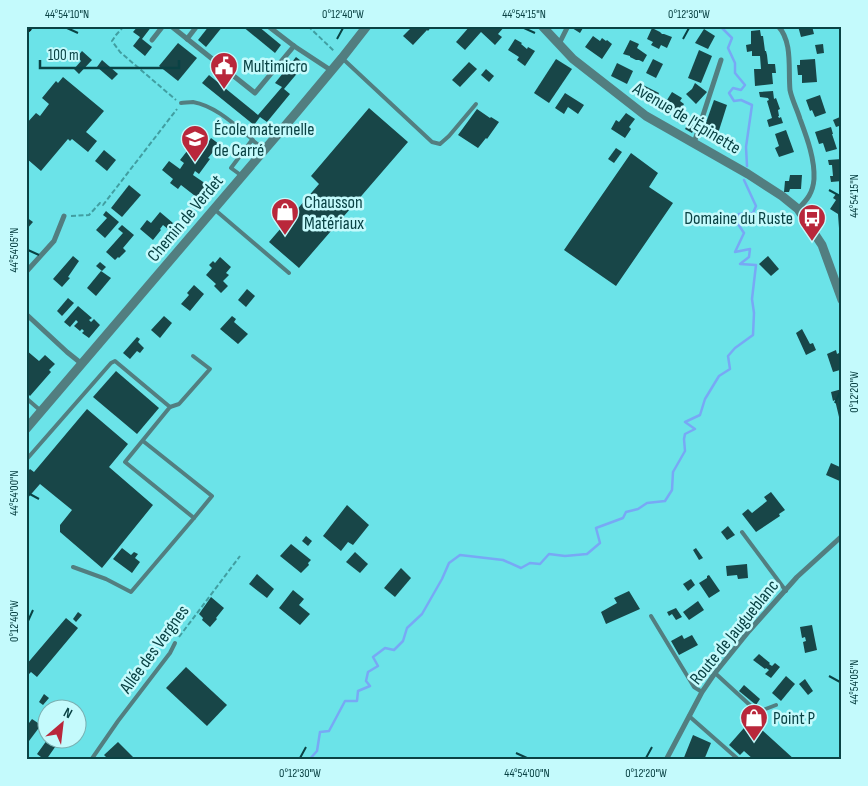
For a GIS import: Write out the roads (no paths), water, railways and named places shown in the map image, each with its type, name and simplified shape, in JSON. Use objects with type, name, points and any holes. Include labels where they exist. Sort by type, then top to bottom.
[{"type":"street","points":[[152,40],[163,26]]},
{"type":"street","points":[[171,26],[256,93],[294,46]]},
{"type":"street","points":[[187,39],[197,26]]},
{"type":"street","points":[[268,26],[332,71]]},
{"type":"street","name":"Chemin de Verdet","points":[[26,429],[332,71],[367,26]]},
{"type":"street","name":"Avenue de l'Épinette","points":[[542,26],[573,59],[646,116],[748,174],[798,209],[822,245],[842,300]]},
{"type":"street","points":[[559,44],[568,26]]},
{"type":"street","points":[[778,26],[787,44],[792,100],[814,164],[814,181],[809,197],[798,209]]},
{"type":"street","points":[[694,144],[722,60]]},
{"type":"street","points":[[26,272],[54,241],[64,216]]},
{"type":"street","points":[[26,314],[82,364]]},
{"type":"street","name":"Route de Jaugueblanc","points":[[666,760],[702,692],[715,673],[797,577],[842,536]]},
{"type":"lane","points":[[342,58],[432,142],[440,144],[476,104]]},
{"type":"lane","points":[[181,103],[192,102],[229,119],[265,150]]},
{"type":"lane","points":[[242,176],[231,168],[253,140]]},
{"type":"lane","points":[[214,209],[288,273]]},
{"type":"lane","points":[[193,356],[210,369],[179,404],[170,407],[125,462],[194,518]]},
{"type":"lane","points":[[26,460],[111,363],[115,361],[170,407]]},
{"type":"lane","points":[[26,398],[41,411]]},
{"type":"lane","points":[[73,567],[131,592],[212,496],[143,441]]},
{"type":"lane","points":[[742,532],[786,590]]},
{"type":"lane","points":[[651,616],[694,687],[702,692]]},
{"type":"lane","name":"Allée des Vergnes","points":[[91,760],[170,653],[175,643]]},
{"type":"lane","points":[[715,673],[752,707],[763,710],[776,705]]},
{"type":"lane","points":[[689,716],[739,760]]},
{"type":"waterway","points":[[720,26],[732,38],[728,48],[735,63],[735,73],[745,85],[741,90],[733,88],[729,93],[734,101],[741,100],[752,105],[746,147],[747,166]]},
{"type":"waterway","points":[[309,760],[317,751],[320,732],[329,731],[345,701],[357,701],[358,691],[370,686],[366,681],[368,672],[378,666],[373,657],[385,648],[394,650],[403,641],[407,628],[422,614],[449,563],[460,555],[503,560],[521,568],[530,563],[540,564],[549,554],[565,556],[587,554],[600,543],[596,528],[623,518],[626,512],[638,509],[647,503],[665,501],[672,490],[673,472],[685,451],[685,434],[695,429],[685,422],[700,415],[705,399],[719,376],[730,369],[728,356],[735,348],[753,335],[754,313],[752,299],[756,265],[740,264],[749,257],[750,249],[735,252],[744,233],[736,221],[739,214],[753,213],[756,206],[744,180]]},
{"type":"place","name":"Multimicro","points":[[224,90]]},
{"type":"place","name":"École maternelle de Carré","points":[[195,163]]},
{"type":"place","name":"Chausson Matériaux","points":[[285,236]]},
{"type":"place","name":"Domaine du Ruste","points":[[812,242]]},
{"type":"place","name":"Point P","points":[[754,742]]}]
